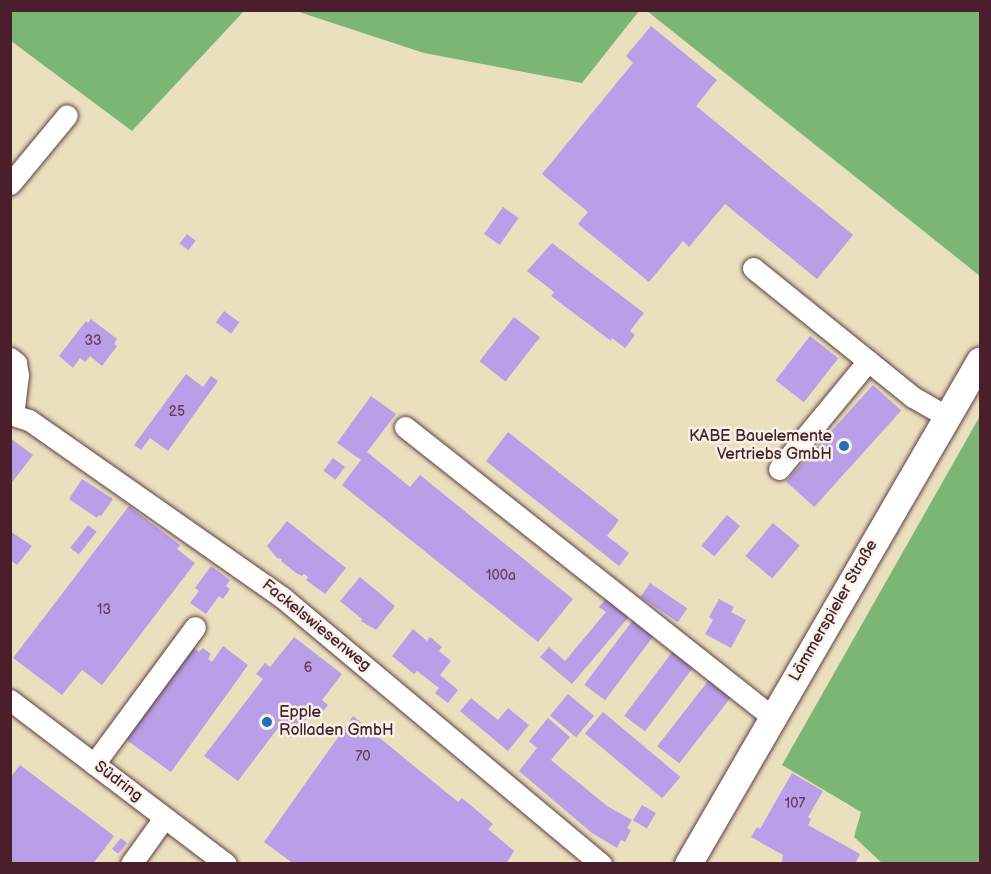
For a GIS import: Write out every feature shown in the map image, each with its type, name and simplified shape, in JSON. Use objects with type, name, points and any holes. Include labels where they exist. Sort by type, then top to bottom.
[{"type":"main road","name":"Lämmerspieler Straße","points":[[688,864],[981,360]]},
{"type":"street","points":[[10,184],[68,115]]},
{"type":"street","points":[[753,268],[913,397],[947,417]]},
{"type":"street","name":"Fackelswiesenweg","points":[[10,358],[16,363],[18,375],[12,414],[29,420],[283,598],[601,864]]},
{"type":"street","points":[[779,469],[868,361]]},
{"type":"street","points":[[405,427],[772,717]]},
{"type":"street","points":[[94,764],[195,627]]},
{"type":"street","name":"Südring","points":[[10,700],[226,864]]},
{"type":"street","points":[[130,864],[164,818]]},
{"type":"green space","points":[[11,10],[244,11],[132,131],[11,41]]},
{"type":"green space","points":[[296,11],[639,11],[582,83],[424,53]]},
{"type":"green space","points":[[647,11],[980,11],[980,276]]},
{"type":"green space","points":[[980,416],[980,863],[882,863],[854,837],[861,812],[782,765]]},
{"type":"building","points":[[651,26],[717,80],[696,106],[853,235],[817,279],[725,204],[689,247],[683,241],[649,282],[578,224],[588,212],[542,174],[633,63],[626,56]]},
{"type":"building","points":[[503,207],[519,218],[500,245],[484,234]]},
{"type":"building","points":[[187,234],[196,241],[188,250],[180,243]]},
{"type":"building","points":[[552,243],[644,313],[630,331],[635,335],[625,348],[612,338],[611,341],[551,296],[554,292],[527,271]]},
{"type":"building","points":[[224,311],[239,322],[231,333],[216,322]]},
{"type":"building","points":[[514,317],[540,337],[506,381],[480,361]]},
{"type":"building","points":[[91,319],[117,339],[114,344],[117,346],[102,366],[90,356],[85,362],[80,358],[73,368],[59,356],[86,321],[88,323]]},
{"type":"building","points":[[810,336],[838,358],[804,402],[776,380]]},
{"type":"building","points":[[186,374],[203,387],[211,376],[218,381],[168,451],[150,438],[141,450],[134,445]]},
{"type":"building","name":"KABE Bauelemente Vertriebs GmbH","points":[[873,385],[901,410],[814,507],[786,482]]},
{"type":"building","points":[[371,396],[396,414],[367,452],[410,487],[420,475],[573,599],[538,642],[342,485],[361,460],[337,443]]},
{"type":"building","points":[[508,432],[619,520],[607,536],[629,553],[619,566],[486,461]]},
{"type":"building","points":[[10,438],[33,455],[10,485]]},
{"type":"building","points":[[333,458],[345,467],[335,480],[323,471]]},
{"type":"building","points":[[82,479],[113,499],[97,518],[69,499]]},
{"type":"building","points":[[129,506],[180,545],[177,549],[195,563],[102,685],[82,670],[62,695],[13,658]]},
{"type":"building","points":[[727,515],[740,526],[714,557],[701,546]]},
{"type":"building","points":[[287,521],[346,568],[325,594],[306,580],[308,577],[304,574],[302,576],[296,573],[281,561],[282,559],[277,558],[267,546]]},
{"type":"building","points":[[773,523],[800,545],[772,578],[745,556]]},
{"type":"building","points":[[88,525],[97,532],[79,555],[70,548]]},
{"type":"building","points":[[10,531],[32,546],[17,565],[10,560]]},
{"type":"building","points":[[211,566],[230,580],[226,586],[230,589],[223,599],[219,596],[206,614],[190,603],[199,591],[195,588]]},
{"type":"building","points":[[360,577],[395,606],[376,630],[361,621],[362,619],[340,601]]},
{"type":"building","points":[[650,583],[687,608],[678,622],[640,597]]},
{"type":"building","points":[[610,594],[632,613],[572,684],[540,657],[549,647],[565,661],[606,612],[599,607]]},
{"type":"building","points":[[719,599],[734,607],[731,612],[746,620],[731,648],[705,634],[713,620],[709,617]]},
{"type":"building","points":[[636,616],[657,632],[605,700],[584,685]]},
{"type":"building","points":[[413,629],[427,641],[430,637],[442,647],[439,651],[451,661],[440,675],[458,690],[448,703],[435,693],[439,688],[417,671],[414,674],[392,656]]},
{"type":"building","name":"Epple Rolladen GmbH","points":[[294,637],[342,674],[322,700],[328,705],[319,716],[313,711],[291,738],[278,728],[238,781],[204,756],[263,679],[256,674],[265,663],[270,667]]},
{"type":"building","points":[[223,646],[248,665],[171,772],[125,739],[192,647],[199,652],[203,648],[211,654],[208,659],[212,662]]},
{"type":"building","points":[[676,647],[697,663],[645,731],[624,716]]},
{"type":"building","points":[[712,676],[734,693],[679,763],[657,746]]},
{"type":"building","points":[[568,694],[594,716],[576,737],[550,715]]},
{"type":"building","points":[[471,698],[498,720],[508,708],[529,725],[508,751],[460,711]]},
{"type":"building","points":[[603,712],[680,777],[662,798],[585,733]]},
{"type":"building","points":[[353,716],[458,802],[462,798],[493,824],[488,829],[514,851],[506,864],[294,864],[264,842]]},
{"type":"building","points":[[548,718],[570,737],[551,760],[607,806],[632,820],[627,828],[631,830],[625,842],[621,840],[617,848],[592,833],[519,771],[537,748],[529,741]]},
{"type":"building","points":[[20,765],[114,836],[93,864],[10,863],[10,778]]},
{"type":"building","points":[[792,773],[823,791],[808,817],[811,819],[808,825],[860,854],[855,864],[781,864],[783,855],[751,837],[757,827],[760,829]]},
{"type":"building","points":[[642,805],[656,813],[647,829],[633,821]]},
{"type":"building","points":[[121,838],[127,843],[118,854],[112,849]]},
{"type":"place","name":"KABE Bauelemente Vertriebs GmbH","points":[[844,446]]},
{"type":"place","name":"Epple Rolladen GmbH","points":[[267,722]]}]
